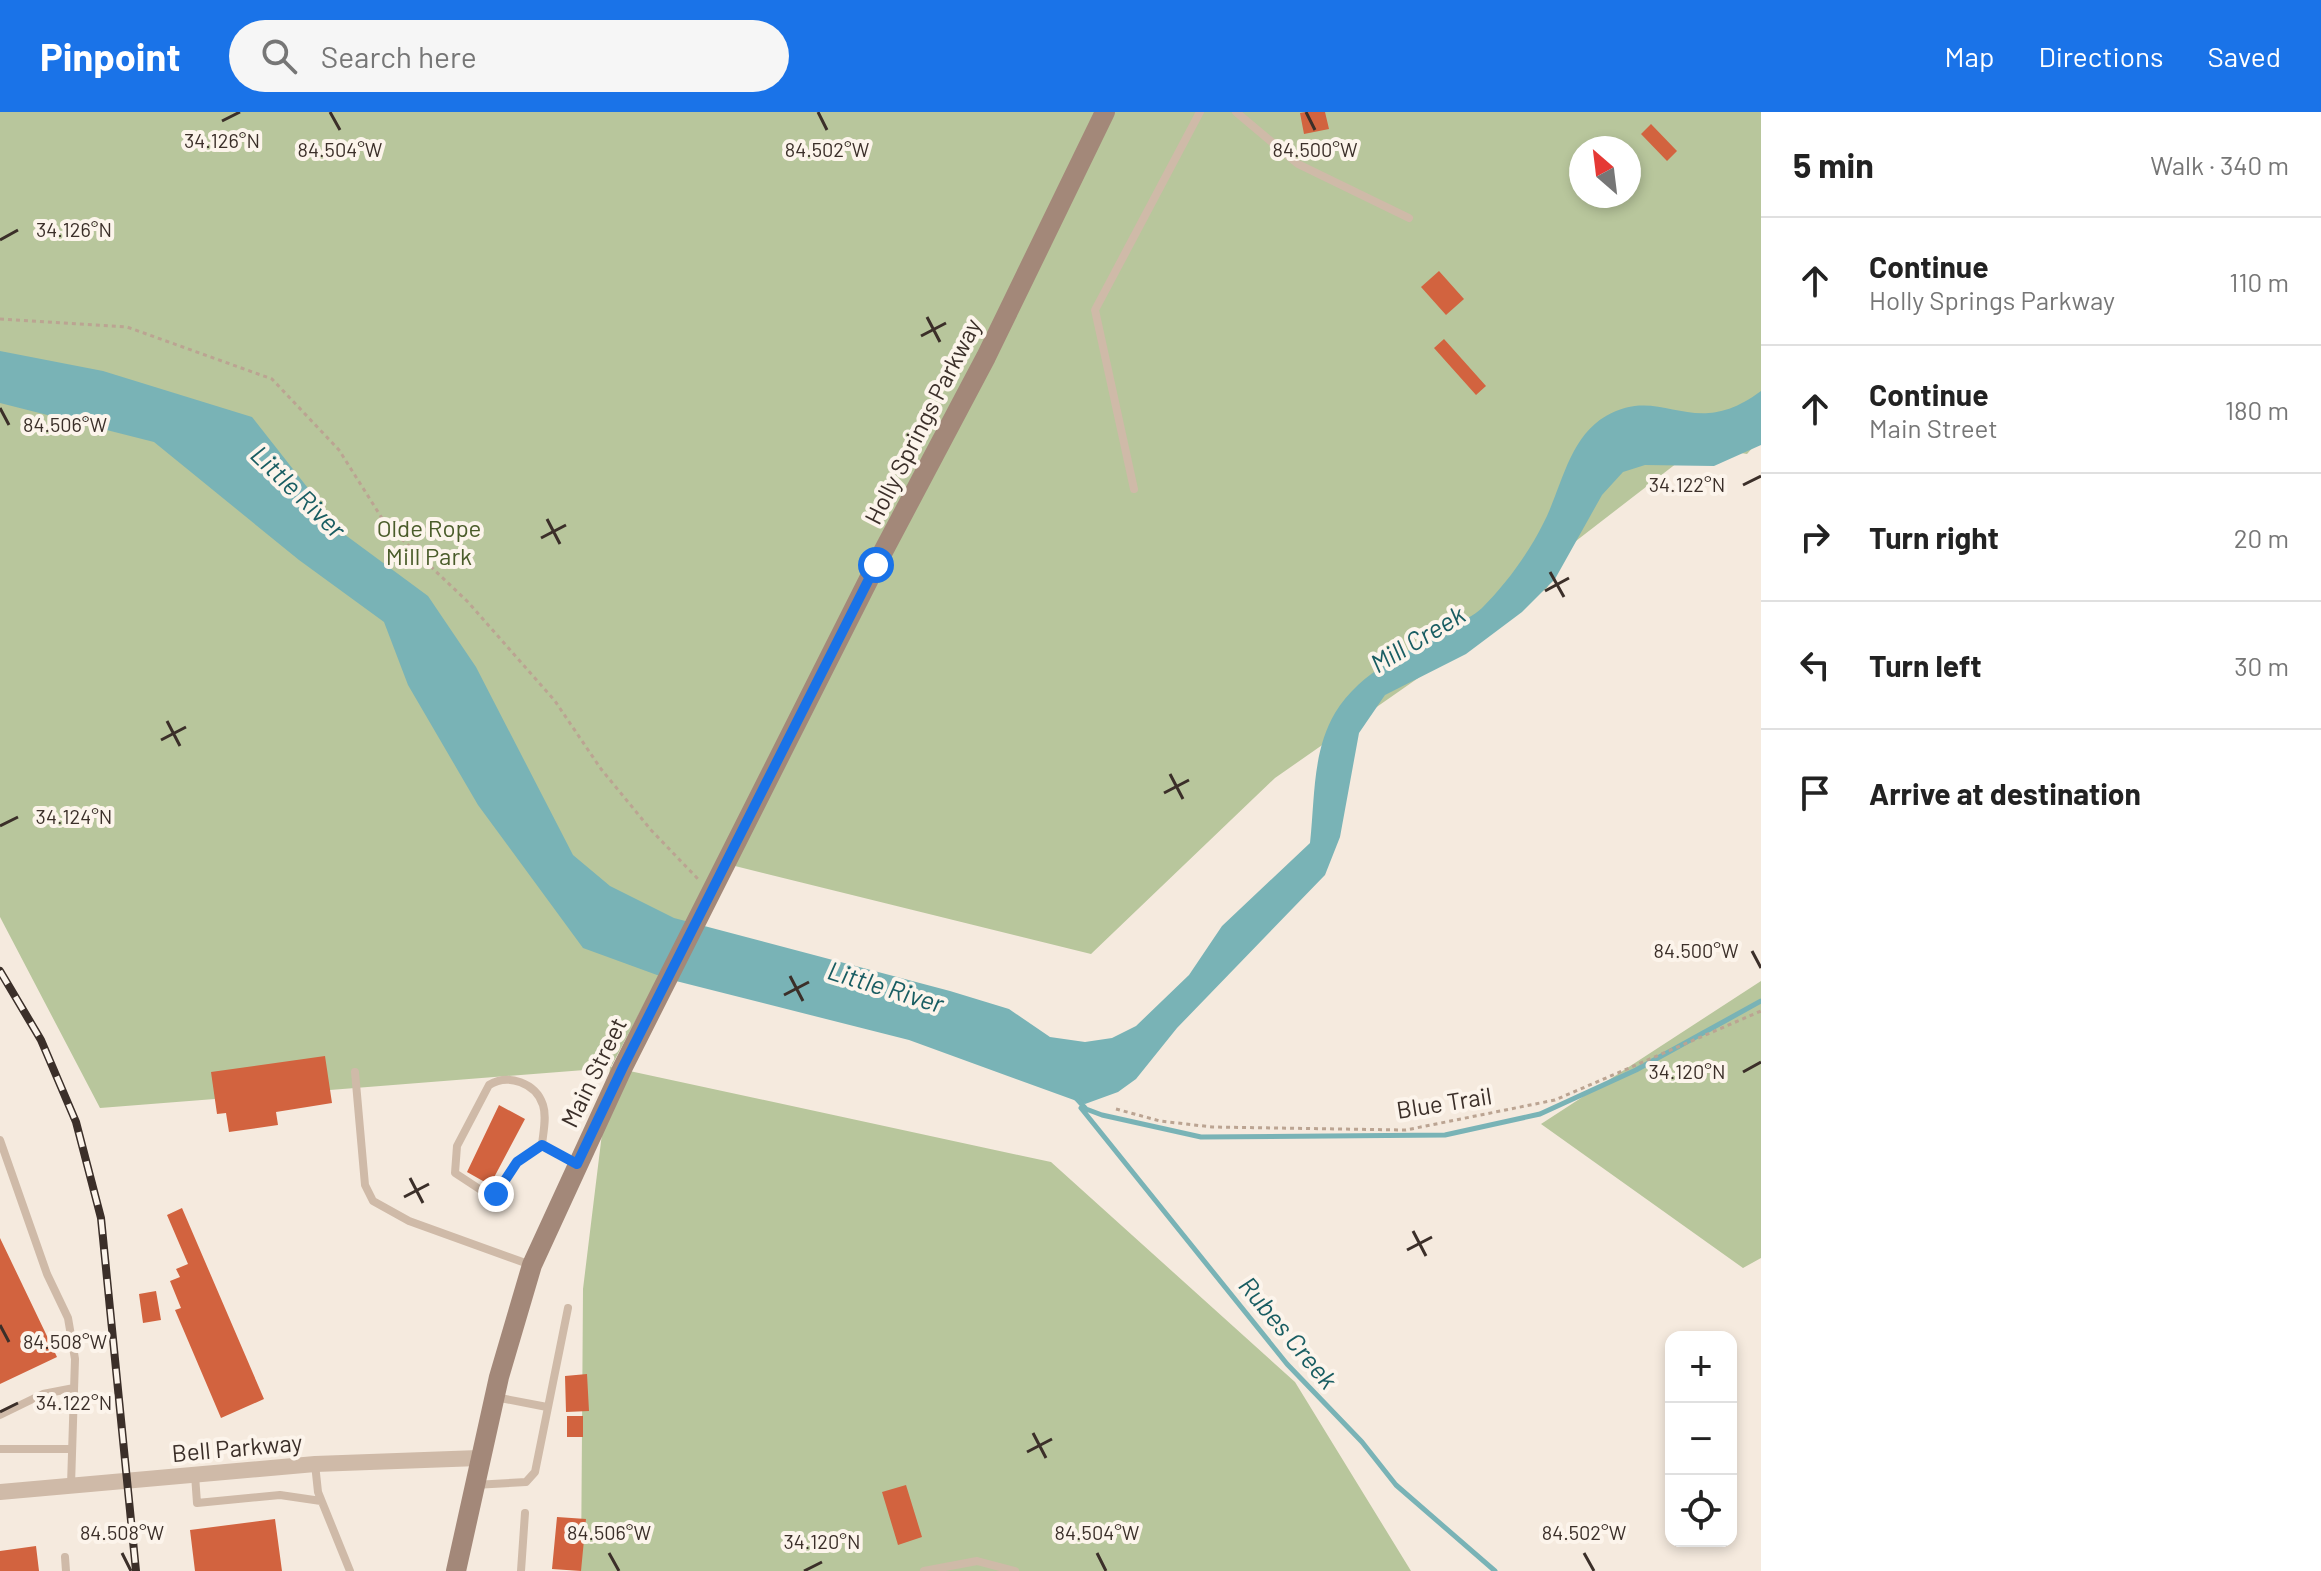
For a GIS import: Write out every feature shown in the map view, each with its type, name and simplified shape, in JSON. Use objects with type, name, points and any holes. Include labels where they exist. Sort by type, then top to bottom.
[{"type":"main road","name":"Holly Springs Parkway","points":[[762,795],[876,565],[986,357],[1105,112]]},
{"type":"main road","name":"Main Street","points":[[456,1571],[494,1397],[532,1265],[623,1067],[762,795]]},
{"type":"street","name":"Bell Parkway","points":[[0,1492],[315,1464],[479,1458]]},
{"type":"lane","points":[[1134,489],[1095,310],[1200,112]]},
{"type":"lane","points":[[1236,112],[1298,164],[1409,218]]},
{"type":"lane","points":[[355,1072],[365,1185],[373,1201],[409,1221],[532,1265]]},
{"type":"lane","points":[[497,1080],[516,1080],[534,1089],[543,1106],[542,1145],[517,1162],[496,1194],[487,1194],[455,1173],[457,1146],[489,1085],[497,1080]]},
{"type":"lane","points":[[0,1140],[47,1274],[68,1318],[75,1359],[71,1486]]},
{"type":"lane","points":[[542,1145],[577,1164]]},
{"type":"lane","points":[[473,1485],[526,1482],[535,1472],[568,1308]]},
{"type":"lane","points":[[0,1415],[43,1394],[74,1388]]},
{"type":"lane","points":[[494,1397],[547,1407]]},
{"type":"lane","points":[[0,1449],[72,1449]]},
{"type":"lane","points":[[315,1464],[321,1501],[350,1571]]},
{"type":"lane","points":[[195,1474],[197,1503],[280,1495],[321,1501]]},
{"type":"lane","points":[[521,1571],[525,1513]]},
{"type":"lane","points":[[65,1557],[66,1571]]},
{"type":"lane","points":[[924,1571],[977,1561],[1015,1571]]},
{"type":"path","points":[[0,319],[127,327],[168,339],[272,379],[339,450],[385,523],[478,613],[555,701],[601,769],[651,830],[701,882]]},
{"type":"path","name":"Blue Trail","points":[[1116,1109],[1160,1121],[1212,1127],[1406,1130],[1555,1100],[1761,1011]]},
{"type":"green space","name":"Olde Rope Mill Park","points":[[0,112],[1761,112],[1761,438],[1747,454],[1699,446],[1563,551],[1547,588],[1275,778],[1091,954],[719,862],[611,1067],[1051,1162],[1295,1382],[1411,1571],[581,1571],[583,1289],[610,1068],[100,1108],[0,917]]},
{"type":"green space","points":[[1761,981],[1761,1258],[1743,1268],[1541,1124]]},
{"type":"water","points":[[0,351],[103,371],[252,417],[344,534],[428,596],[476,667],[573,855],[610,886],[674,918],[950,991],[1009,1009],[1050,1037],[1085,1042],[1112,1038],[1136,1026],[1189,975],[1222,926],[1310,843],[1318,760],[1335,713],[1372,673],[1471,616],[1491,599],[1531,546],[1550,510],[1574,450],[1593,425],[1626,408],[1645,405],[1697,413],[1716,412],[1737,406],[1761,391],[1761,445],[1714,466],[1645,465],[1623,472],[1602,495],[1555,579],[1522,612],[1466,654],[1385,695],[1359,733],[1340,837],[1325,875],[1177,1028],[1136,1079],[1118,1092],[1085,1104],[909,1040],[668,979],[583,948],[478,805],[408,685],[384,622],[299,560],[154,442],[0,403]]},
{"type":"building","points":[[1325,112],[1329,129],[1304,134],[1300,113]]},
{"type":"building","points":[[1651,124],[1677,151],[1667,161],[1641,134]]},
{"type":"building","points":[[1439,271],[1464,299],[1446,315],[1421,287]]},
{"type":"building","points":[[1444,339],[1486,386],[1476,395],[1434,348]]},
{"type":"building","points":[[325,1056],[332,1103],[276,1112],[278,1125],[229,1132],[226,1113],[217,1114],[211,1072]]},
{"type":"building","points":[[499,1105],[525,1119],[490,1185],[467,1172]]},
{"type":"building","points":[[182,1208],[264,1399],[221,1418],[175,1310],[181,1308],[170,1281],[180,1277],[176,1269],[188,1264],[167,1215]]},
{"type":"building","points":[[0,1238],[57,1357],[0,1384]]},
{"type":"building","points":[[156,1291],[161,1320],[143,1323],[139,1294]]},
{"type":"building","points":[[587,1374],[589,1411],[566,1412],[565,1376]]},
{"type":"building","points":[[567,1416],[583,1416],[583,1437],[567,1437]]},
{"type":"building","points":[[906,1485],[922,1537],[898,1545],[882,1492]]},
{"type":"building","points":[[557,1517],[586,1519],[581,1571],[552,1569]]},
{"type":"building","points":[[275,1519],[282,1571],[195,1571],[190,1530]]},
{"type":"building","points":[[36,1546],[39,1571],[0,1571],[0,1551]]},
{"type":"waterway","name":"Little River","points":[[1076,1098],[1086,1109],[1102,1115],[1201,1137],[1445,1135],[1540,1114],[1636,1070],[1761,1001]]},
{"type":"waterway","name":"Rubes Creek","points":[[1081,1108],[1287,1364],[1362,1442],[1396,1485],[1495,1571]]},
{"type":"railway","points":[[0,971],[41,1040],[76,1122],[101,1218],[136,1571]]},
{"type":"route","points":[[496,1194],[517,1162],[542,1145],[577,1164],[876,565]]},
{"type":"water label","name":"Mill Creek","points":[[1417,638]]}]
